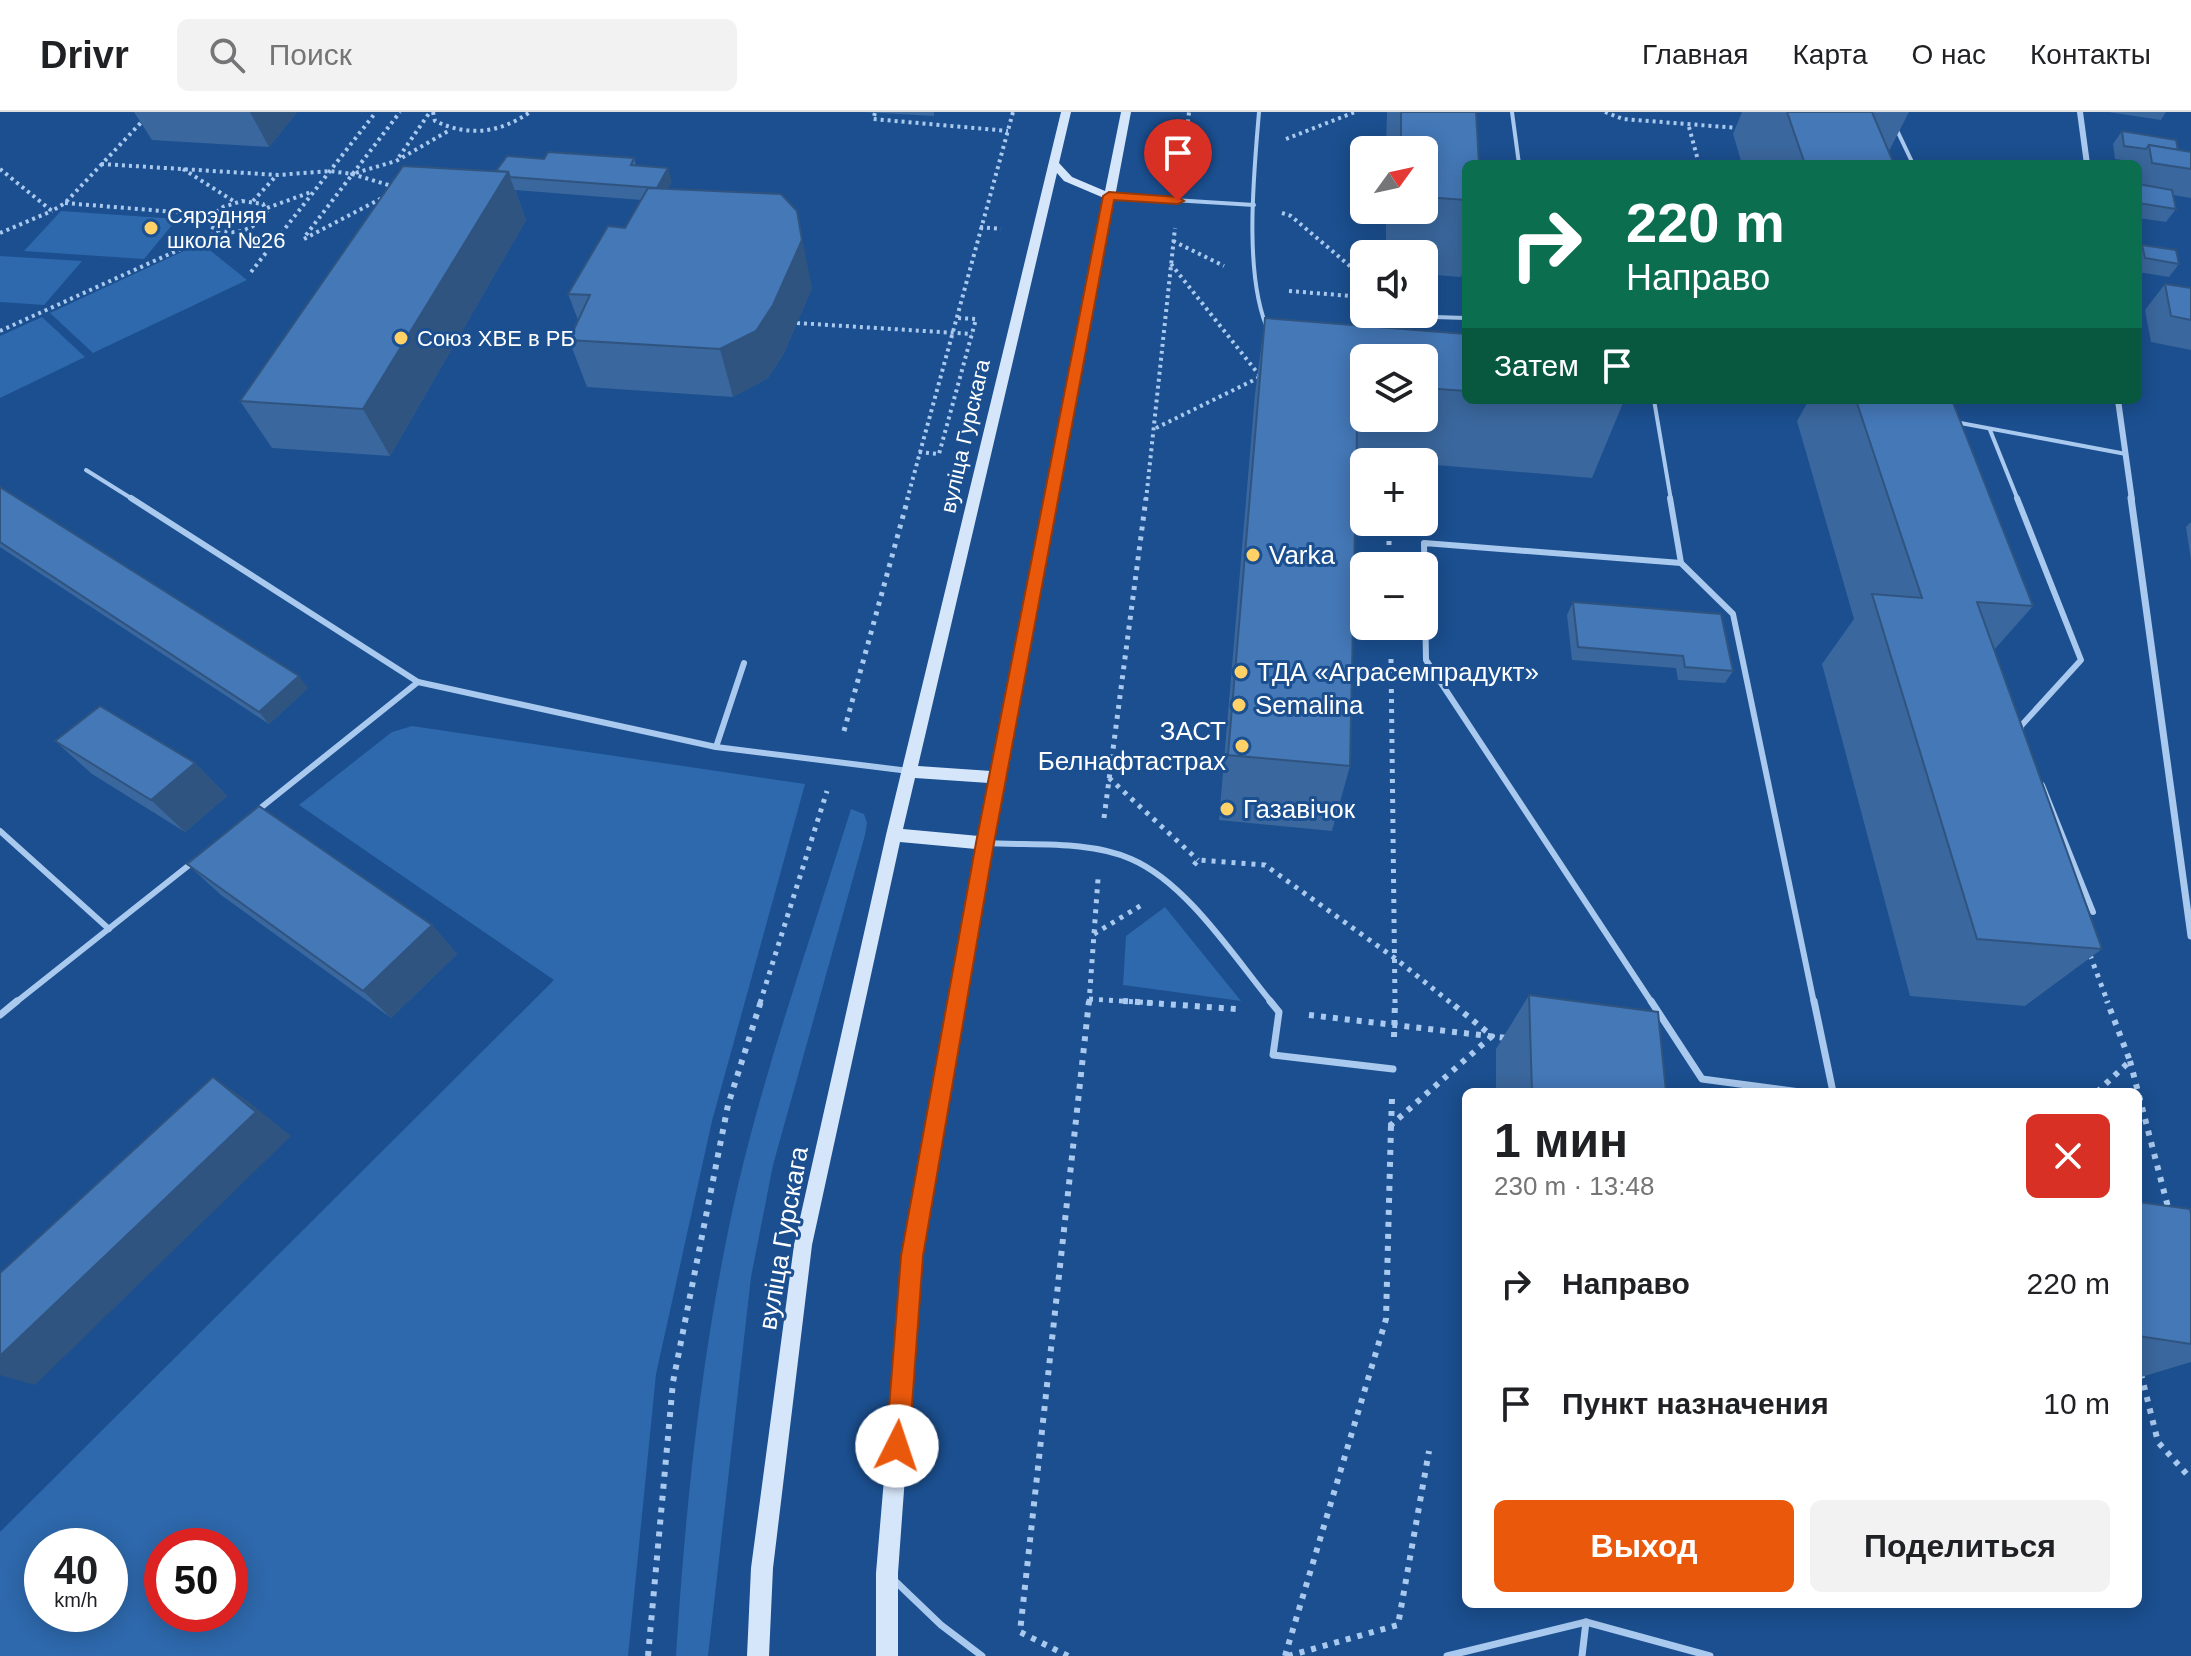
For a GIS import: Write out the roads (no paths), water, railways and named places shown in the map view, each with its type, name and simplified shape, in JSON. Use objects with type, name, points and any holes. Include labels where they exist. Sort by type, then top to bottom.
[{"type":"main road","name":"вуліца Гурскага","points":[[758,1656],[762,1568],[803,1245],[894,835],[1066,112]]},
{"type":"main road","points":[[887,1656],[887,1573],[912,1256],[997,778],[1126,112]]},
{"type":"main road","points":[[1054,163],[1068,179],[1109,196]]},
{"type":"main road","points":[[909,771],[997,778]]},
{"type":"main road","points":[[894,835],[985,843]]},
{"type":"street","points":[[2080,112],[2086,160]]},
{"type":"street","points":[[2119,404],[2191,932]]},
{"type":"lane","points":[[1259,112],[1254,205],[1260,314],[1264,326],[1273,337]]},
{"type":"lane","points":[[1512,112],[1518,160]]},
{"type":"lane","points":[[1891,117],[1911,160]]},
{"type":"lane","points":[[1109,196],[1254,205]]},
{"type":"lane","points":[[1438,317],[1462,318]]},
{"type":"lane","points":[[1655,404],[1681,563],[1733,614],[1832,1088]]},
{"type":"lane","points":[[1948,421],[2126,454]]},
{"type":"lane","points":[[1990,430],[2081,660],[2020,727],[2025,741]]},
{"type":"lane","points":[[86,470],[418,682],[716,747],[909,771]]},
{"type":"lane","points":[[1681,563],[1424,543],[1426,660],[1702,1079],[1770,1088]]},
{"type":"lane","points":[[716,747],[744,663]]},
{"type":"lane","points":[[257,811],[418,682]]},
{"type":"lane","points":[[2036,770],[2093,912]]},
{"type":"lane","points":[[0,831],[109,929]]},
{"type":"lane","points":[[985,843],[1100,852],[1131,860],[1172,886],[1279,1012],[1273,1055],[1393,1069]]},
{"type":"lane","points":[[0,1015],[195,860]]},
{"type":"lane","points":[[887,1573],[941,1625],[982,1656]]},
{"type":"lane","points":[[1447,1656],[1586,1622],[1710,1656]]},
{"type":"lane","points":[[1582,1656],[1586,1622]]},
{"type":"place","name":"Сярэдняя школа №26","points":[[151,228]]},
{"type":"place","name":"Союз ХВЕ в РБ","points":[[401,338]]},
{"type":"place","name":"Varka","points":[[1253,555]]},
{"type":"place","name":"ТДА «Аграсемпрадукт»","points":[[1241,672]]},
{"type":"place","name":"Semalina","points":[[1239,705]]},
{"type":"place","name":"ЗАСТ Белнафтастрах","points":[[1242,746]]},
{"type":"place","name":"Газавічок","points":[[1227,809]]}]
